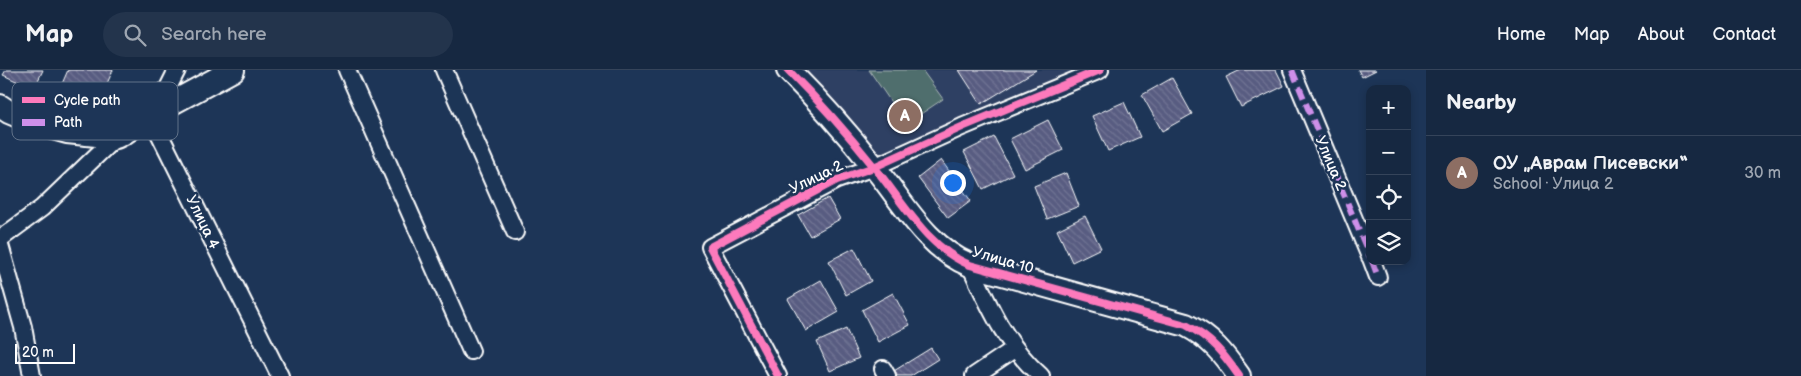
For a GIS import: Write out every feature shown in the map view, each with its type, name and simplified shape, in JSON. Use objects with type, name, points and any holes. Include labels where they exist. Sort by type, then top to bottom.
[{"type":"street","points":[[171,82],[177,70]]},
{"type":"street","points":[[178,100],[233,70]]},
{"type":"street","points":[[347,70],[471,351]]},
{"type":"street","points":[[444,70],[515,232]]},
{"type":"street","name":"Улица 10","points":[[788,70],[812,94],[874,167],[923,230],[941,248],[958,261],[970,266],[1186,325],[1203,333],[1227,359],[1239,376]]},
{"type":"street","name":"Улица 2","points":[[778,376],[710,247],[837,180],[874,167],[962,127],[1100,70]]},
{"type":"street","name":"Улица 2","points":[[1292,70],[1366,247]]},
{"type":"street","points":[[0,106],[12,113]]},
{"type":"street","points":[[0,239],[42,208],[112,140]]},
{"type":"street","name":"Улица 4","points":[[162,140],[280,376]]},
{"type":"street","points":[[0,245],[23,327],[32,376]]},
{"type":"street","points":[[1374,265],[1378,277]]},
{"type":"street","points":[[970,266],[992,314],[1014,349],[1041,376]]},
{"type":"street","points":[[974,376],[1014,349]]},
{"type":"shaded area","points":[[792,70],[1073,70],[877,162]]},
{"type":"green space","points":[[869,70],[922,70],[943,99],[906,124]]},
{"type":"building","points":[[6,70],[43,70],[37,82],[18,82],[3,75]]},
{"type":"building","points":[[68,70],[113,70],[108,82],[63,82]]},
{"type":"building","points":[[959,70],[1036,70],[981,104]]},
{"type":"building","points":[[1241,70],[1276,70],[1284,86],[1241,107],[1226,77]]},
{"type":"building","points":[[1358,70],[1376,70],[1362,77]]},
{"type":"building","points":[[1172,78],[1192,114],[1162,131],[1142,95]]},
{"type":"building","points":[[1124,102],[1140,137],[1108,151],[1092,116]]},
{"type":"building","points":[[1048,120],[1063,150],[1025,169],[1010,139]]},
{"type":"building","points":[[994,137],[1013,174],[983,189],[964,152]]},
{"type":"building","points":[[941,160],[971,201],[948,218],[918,178]]},
{"type":"building","points":[[1066,173],[1079,206],[1047,219],[1034,186]]},
{"type":"building","points":[[828,198],[840,219],[810,236],[798,215]]},
{"type":"building","points":[[1085,216],[1101,248],[1072,262],[1057,230]]},
{"type":"building","points":[[854,248],[871,281],[846,295],[829,261]]},
{"type":"building","points":[[821,280],[839,312],[806,331],[788,299]]},
{"type":"building","points":[[893,293],[910,325],[878,342],[862,310]]},
{"type":"building","points":[[846,329],[859,358],[830,371],[817,342]]},
{"type":"building","points":[[931,348],[938,359],[911,376],[891,376],[889,374]]},
{"type":"marked path","points":[[1292,70],[1366,247]]},
{"type":"marked path","points":[[1374,265],[1378,277]]},
{"type":"cycle path","points":[[788,70],[854,143],[928,236],[955,257],[970,265],[1186,325],[1203,335],[1216,347],[1239,376]]},
{"type":"cycle path","points":[[778,376],[710,247],[837,180],[874,167],[962,127],[1100,70]]},
{"type":"place","name":"ОУ „Аврам Писевски“","points":[[905,116]]}]
